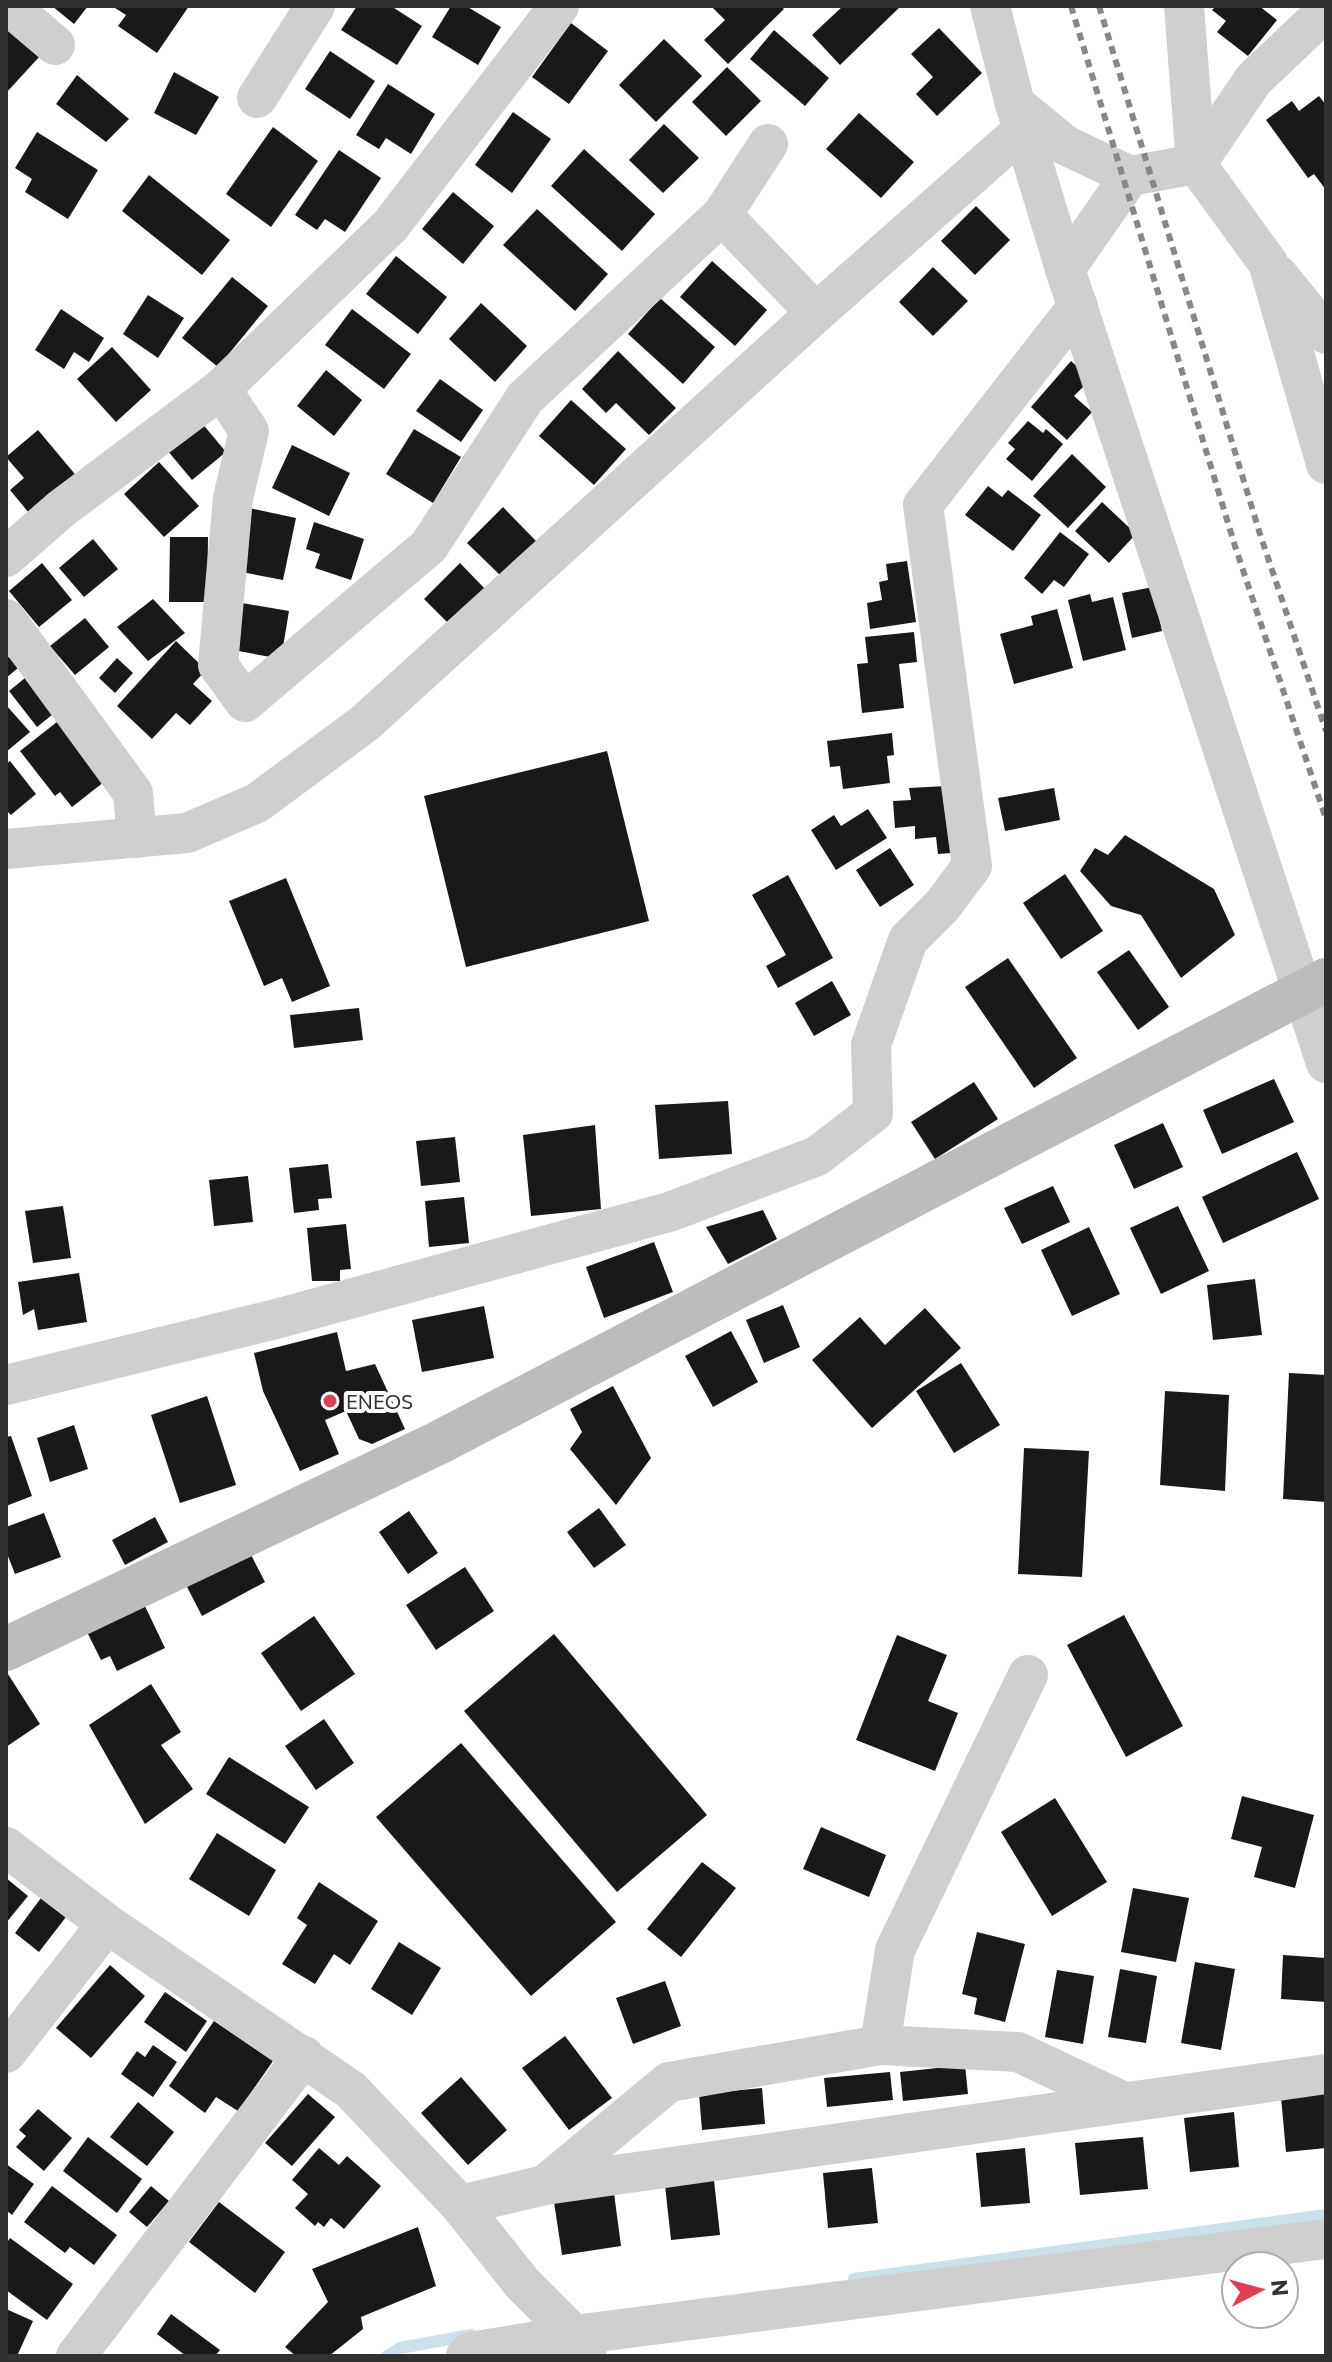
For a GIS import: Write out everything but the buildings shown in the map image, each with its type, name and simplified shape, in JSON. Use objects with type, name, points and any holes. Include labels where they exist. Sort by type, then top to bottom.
[{"type":"street","points":[[9,6],[55,45]]},
{"type":"street","points":[[257,98],[315,6]]},
{"type":"street","points":[[6,557],[61,509],[221,389],[390,226],[559,6]]},
{"type":"street","points":[[990,6],[1019,117],[1071,287],[1315,986],[1326,1063]]},
{"type":"street","points":[[1184,6],[1196,164],[1268,263],[1326,334]]},
{"type":"street","points":[[1019,117],[1065,145],[1130,176],[1196,164],[1254,79],[1326,11]]},
{"type":"street","points":[[6,849],[187,833],[257,803],[365,723],[816,313],[1019,117]]},
{"type":"street","points":[[221,389],[249,431],[233,498],[218,665],[245,702],[429,546],[525,398],[722,215],[768,144]]},
{"type":"street","points":[[6,1385],[276,1319],[669,1212],[817,1156],[873,1113],[871,1045],[908,940],[942,906],[972,866],[923,505],[1071,287],[1130,176]]},
{"type":"street","points":[[722,215],[816,313]]},
{"type":"street","points":[[1268,263],[1326,464]]},
{"type":"street","points":[[6,619],[133,793],[137,838]]},
{"type":"street","points":[[6,1649],[438,1443],[1315,986]]},
{"type":"street","points":[[880,2045],[895,1950],[1028,1675]]},
{"type":"street","points":[[6,1847],[107,1924],[351,2090],[460,2205],[530,2292],[579,2340]]},
{"type":"street","points":[[6,2053],[107,1924]]},
{"type":"street","points":[[545,2185],[669,2082],[880,2045],[1018,2052],[1122,2101]]},
{"type":"street","points":[[76,2356],[304,2056]]},
{"type":"street","points":[[460,2205],[545,2185],[1326,2074]]},
{"type":"street","points":[[466,2356],[470,2352],[1326,2239]]},
{"type":"waterway","points":[[854,2279],[1326,2215]]},
{"type":"waterway","points":[[387,2356],[400,2348],[471,2335]]},
{"type":"railway","points":[[1071,6],[1235,546],[1326,819]]},
{"type":"railway","points":[[1099,6],[1260,534],[1326,731]]},
{"type":"place","name":"ENEOS","points":[[330,1401]]}]
